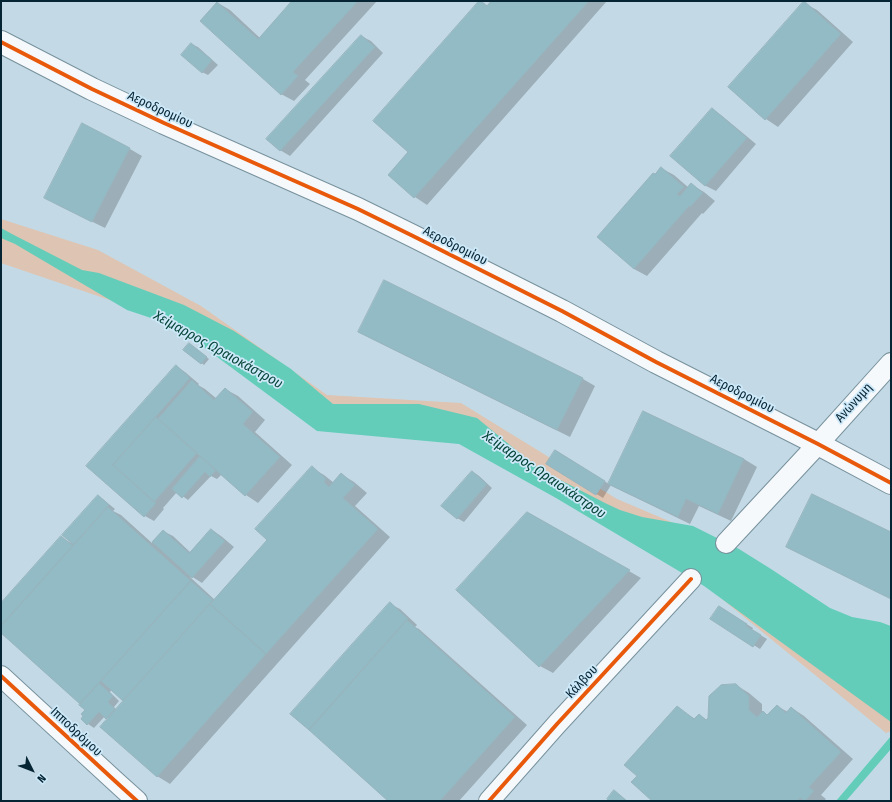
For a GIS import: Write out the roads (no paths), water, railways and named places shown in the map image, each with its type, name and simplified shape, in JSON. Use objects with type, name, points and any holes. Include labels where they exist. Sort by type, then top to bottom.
[{"type":"street","name":"Αεροδρομίου","points":[[1,42],[92,89],[164,123],[358,209],[413,236],[562,311],[656,362],[818,444],[891,483]]},
{"type":"street","name":"Ανώνυμη","points":[[726,543],[891,363]]},
{"type":"street","name":"Κάλβου","points":[[489,801],[557,724],[691,579]]},
{"type":"street","name":"Ιπποδρόμου","points":[[2,676],[137,801]]},
{"type":"water","name":"Χείμαρρος Ωραιοκάστρου","points":[[1,228],[82,270],[99,273],[184,305],[234,331],[291,369],[333,404],[419,404],[477,418],[539,469],[605,503],[620,510],[642,517],[693,526],[739,549],[830,608],[852,617],[880,622],[891,626],[891,722],[704,586],[556,498],[459,444],[317,431],[201,345],[166,323],[127,310],[15,244],[1,238]]},
{"type":"water","points":[[891,736],[891,749],[846,801],[836,801]]}]
